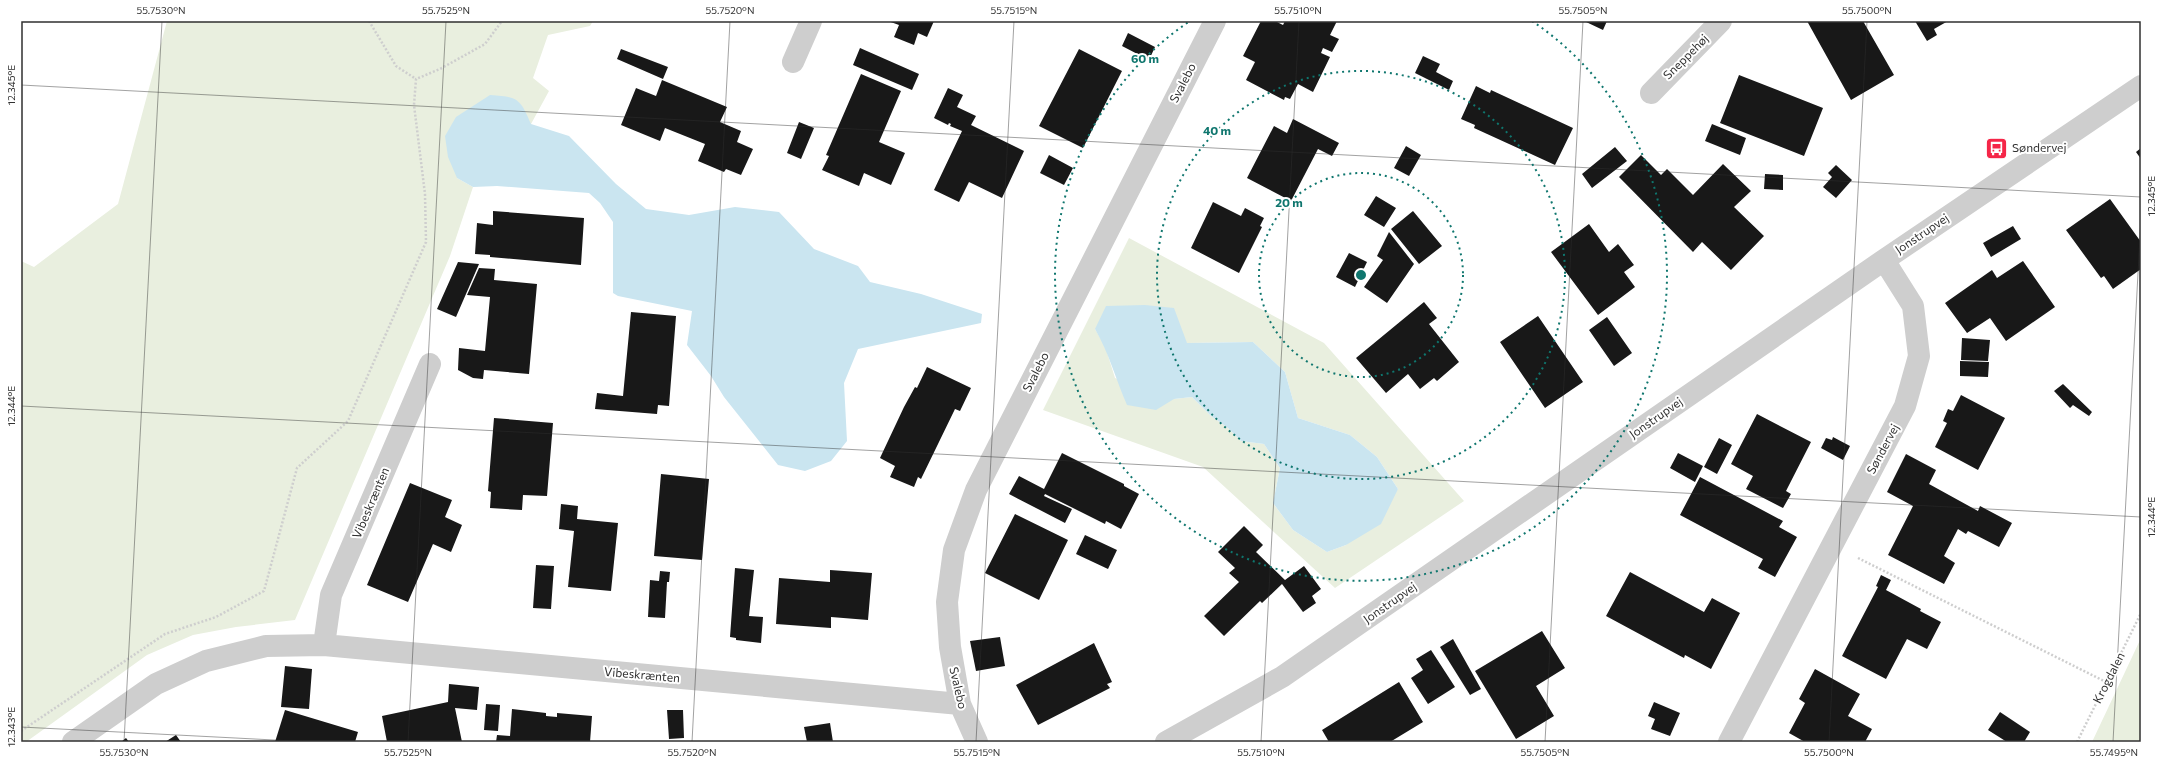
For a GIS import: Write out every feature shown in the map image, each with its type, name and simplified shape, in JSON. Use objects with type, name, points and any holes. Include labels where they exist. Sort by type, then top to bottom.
[{"type":"street","points":[[793,62],[812,21]]},
{"type":"street","name":"Svalebo","points":[[977,742],[960,704],[950,647],[947,602],[954,550],[976,490],[1215,21]]},
{"type":"street","name":"Sneppehøj","points":[[1651,93],[1721,21]]},
{"type":"street","name":"Jonstrupvej","points":[[1166,742],[1282,677],[1884,260],[2141,86]]},
{"type":"street","name":"Søndervej","points":[[1729,742],[1905,406],[1919,356],[1913,306],[1884,260]]},
{"type":"street","name":"Vibeskrænten","points":[[324,645],[331,595],[430,364]]},
{"type":"street","name":"Vibeskrænten","points":[[72,742],[156,684],[206,661],[266,646],[324,645],[960,704]]},
{"type":"path","points":[[369,21],[396,66],[416,79]]},
{"type":"path","points":[[416,79],[440,69],[485,44],[502,21]]},
{"type":"path","points":[[21,731],[165,634],[216,617],[264,591],[297,468],[348,421],[426,242],[425,194],[414,105],[416,79]]},
{"type":"path","points":[[1832,545],[2106,682]]},
{"type":"path","name":"Krogdalen","points":[[2077,742],[2141,613]]},
{"type":"green space","points":[[167,21],[593,21],[590,26],[548,35],[533,78],[549,91],[531,124],[457,178],[473,187],[450,256],[295,620],[236,627],[193,635],[147,655],[26,742],[21,742],[21,261],[34,267],[118,204]]},
{"type":"green space","points":[[1129,238],[1324,343],[1464,501],[1335,588],[1203,467],[1043,410]],"holes":[[[1095,329],[1187,343],[1253,342],[1285,372],[1298,418],[1350,435],[1377,457],[1398,489],[1346,545],[1327,552],[1293,530],[1273,503],[1280,468],[1264,444],[1241,441],[1228,428],[1211,416],[1192,397],[1174,399],[1115,378],[1105,346]]]},
{"type":"green space","points":[[2141,638],[2141,742],[2092,742]]},
{"type":"water","points":[[490,95],[517,100],[524,109],[531,124],[569,136],[616,184],[646,209],[689,215],[735,207],[779,212],[814,249],[858,266],[870,282],[921,294],[982,314],[981,323],[858,349],[844,383],[847,441],[831,461],[805,471],[778,465],[724,397],[711,376],[687,345],[692,311],[618,296],[613,293],[613,222],[600,203],[589,193],[497,186],[473,187],[457,178],[448,157],[445,136],[456,117]]},
{"type":"water","points":[[1145,305],[1174,308],[1187,343],[1253,342],[1285,372],[1298,418],[1350,435],[1377,457],[1398,489],[1381,524],[1346,545],[1327,552],[1293,530],[1273,503],[1280,468],[1264,444],[1241,441],[1228,428],[1211,416],[1192,397],[1174,399],[1156,410],[1127,405],[1095,329],[1106,306]]},
{"type":"building","points":[[888,21],[934,21],[927,37],[918,33],[914,45],[894,37],[899,25]]},
{"type":"building","points":[[1261,21],[1275,21],[1283,25],[1285,21],[1337,21],[1330,35],[1339,39],[1332,52],[1323,48],[1321,53],[1330,57],[1313,92],[1298,84],[1290,99],[1285,97],[1284,100],[1246,80],[1255,62],[1243,56]]},
{"type":"building","points":[[1584,21],[1607,21],[1603,30]]},
{"type":"building","points":[[1807,21],[1863,21],[1894,75],[1851,100]]},
{"type":"building","points":[[1915,21],[1948,21],[1934,29],[1937,35],[1927,41]]},
{"type":"building","points":[[1128,33],[1155,47],[1149,60],[1122,46]]},
{"type":"building","points":[[860,48],[919,74],[912,90],[853,65]]},
{"type":"building","points":[[621,49],[668,67],[663,79],[617,59]]},
{"type":"building","points":[[1079,49],[1122,71],[1083,148],[1039,126]]},
{"type":"building","points":[[1423,56],[1440,64],[1436,72],[1453,81],[1449,90],[1415,73]]},
{"type":"building","points":[[861,74],[901,91],[879,142],[905,153],[891,185],[864,173],[859,186],[822,170],[829,156],[826,155]]},
{"type":"building","points":[[1739,75],[1823,108],[1804,156],[1720,123]]},
{"type":"building","points":[[662,80],[727,107],[720,122],[741,131],[737,142],[753,149],[741,175],[726,169],[724,172],[698,161],[705,144],[665,128],[660,141],[621,125],[636,88],[656,96]]},
{"type":"building","points":[[1476,86],[1490,93],[1491,90],[1573,128],[1555,165],[1474,128],[1475,125],[1461,119]]},
{"type":"building","points":[[948,88],[963,95],[957,107],[976,116],[971,125],[1024,151],[1002,198],[969,182],[959,202],[934,190],[962,131],[950,126],[951,124],[949,123],[948,125],[934,118]]},
{"type":"building","points":[[1293,119],[1339,143],[1332,156],[1318,149],[1291,201],[1247,178],[1274,126],[1287,133]]},
{"type":"building","points":[[799,122],[814,128],[801,159],[787,153]]},
{"type":"building","points":[[1712,124],[1746,138],[1740,155],[1705,141]]},
{"type":"building","points":[[1406,146],[1421,155],[1409,176],[1394,168]]},
{"type":"building","points":[[1615,147],[1627,161],[1592,188],[1582,174]]},
{"type":"building","points":[[2141,148],[2141,159],[2136,152]]},
{"type":"building","points":[[1049,155],[1073,168],[1064,185],[1040,173]]},
{"type":"building","points":[[1641,155],[1661,175],[1667,169],[1693,195],[1723,164],[1751,191],[1734,207],[1764,236],[1731,270],[1702,242],[1693,252],[1619,177]]},
{"type":"building","points":[[1836,165],[1852,180],[1836,198],[1823,187],[1832,177],[1828,173]]},
{"type":"building","points":[[1765,174],[1783,175],[1783,190],[1764,189]]},
{"type":"building","points":[[1376,196],[1396,208],[1384,227],[1364,215]]},
{"type":"building","points":[[2110,199],[2141,242],[2141,269],[2113,289],[2104,276],[2101,278],[2066,230]]},
{"type":"building","points":[[1213,202],[1241,216],[1245,208],[1264,218],[1260,226],[1262,227],[1239,273],[1191,248]]},
{"type":"building","points":[[493,211],[584,218],[581,265],[490,257],[490,255],[475,254],[477,223],[493,225]]},
{"type":"building","points":[[1413,211],[1442,246],[1419,264],[1391,229]]},
{"type":"building","points":[[1589,224],[1609,252],[1618,244],[1634,265],[1624,272],[1635,287],[1598,315],[1551,252]]},
{"type":"building","points":[[2013,226],[2021,239],[1991,257],[1983,243]]},
{"type":"building","points":[[1389,232],[1414,264],[1387,303],[1364,287],[1383,260],[1377,256]]},
{"type":"building","points":[[1349,253],[1367,262],[1355,287],[1336,277]]},
{"type":"building","points":[[2023,261],[2055,307],[2006,341],[1990,318],[1967,333],[1945,303],[1992,270],[1997,278]]},
{"type":"building","points":[[458,262],[479,264],[456,317],[437,309]]},
{"type":"building","points":[[479,268],[495,269],[494,280],[537,284],[529,374],[484,370],[483,379],[473,378],[458,370],[459,348],[485,351],[490,297],[467,295]]},
{"type":"building","points":[[1424,302],[1437,318],[1429,324],[1459,362],[1437,381],[1434,378],[1420,389],[1408,374],[1386,393],[1356,358]]},
{"type":"building","points":[[631,312],[676,316],[669,406],[658,405],[657,414],[595,409],[597,393],[623,396]]},
{"type":"building","points":[[1538,316],[1583,382],[1545,408],[1500,342]]},
{"type":"building","points":[[1607,317],[1632,353],[1614,366],[1589,330]]},
{"type":"building","points":[[1962,338],[1990,340],[1988,361],[1961,360]]},
{"type":"building","points":[[1960,361],[1989,362],[1988,377],[1960,376]]},
{"type":"building","points":[[927,367],[971,388],[960,411],[955,409],[921,479],[918,477],[914,487],[890,477],[895,466],[880,458],[904,407],[915,387],[917,388]]},
{"type":"building","points":[[2063,384],[2092,412],[2089,416],[2073,405],[2070,408],[2054,391]]},
{"type":"building","points":[[1961,395],[2005,418],[1978,470],[1935,447],[1947,423],[1943,421],[1948,409],[1953,411]]},
{"type":"building","points":[[1757,414],[1811,442],[1786,491],[1791,494],[1783,508],[1746,489],[1753,476],[1731,464]]},
{"type":"building","points":[[494,418],[553,423],[547,496],[523,495],[522,510],[490,508],[491,492],[488,491]]},
{"type":"building","points":[[1833,437],[1850,446],[1843,460],[1821,448],[1826,438],[1832,440]]},
{"type":"building","points":[[1719,438],[1732,445],[1717,474],[1704,467]]},
{"type":"building","points":[[1062,453],[1124,484],[1124,486],[1139,494],[1121,529],[1106,521],[1105,524],[1045,494],[1044,496],[1072,509],[1065,523],[1009,494],[1019,476],[1044,489]]},
{"type":"building","points":[[1678,453],[1703,466],[1695,482],[1670,468]]},
{"type":"building","points":[[1906,454],[1936,470],[1929,484],[1978,511],[1980,506],[2012,523],[1999,547],[1968,531],[1966,534],[1958,529],[1944,556],[1955,563],[1944,584],[1888,555],[1913,506],[1887,492]]},
{"type":"building","points":[[661,474],[709,479],[702,560],[654,556]]},
{"type":"building","points":[[1700,477],[1783,521],[1779,527],[1797,537],[1775,577],[1758,568],[1763,559],[1680,515]]},
{"type":"building","points":[[410,483],[452,500],[445,517],[462,525],[451,552],[433,544],[408,602],[367,585]]},
{"type":"building","points":[[561,504],[578,506],[577,519],[618,523],[611,591],[568,587],[574,531],[559,529]]},
{"type":"building","points":[[1015,514],[1068,540],[1039,600],[985,573]]},
{"type":"building","points":[[1244,526],[1263,545],[1256,552],[1285,580],[1304,566],[1321,589],[1312,596],[1316,603],[1303,612],[1282,584],[1262,603],[1260,601],[1224,636],[1204,616],[1239,582],[1229,573],[1235,568],[1218,552]]},
{"type":"building","points":[[1085,535],[1117,550],[1108,569],[1076,554]]},
{"type":"building","points":[[536,565],[554,566],[551,609],[533,608]]},
{"type":"building","points":[[735,568],[754,570],[749,616],[763,617],[761,643],[736,640],[736,638],[730,637]]},
{"type":"building","points":[[830,570],[872,573],[868,620],[831,617],[831,628],[776,624],[779,578],[830,582]]},
{"type":"building","points":[[660,571],[670,572],[669,582],[667,582],[665,618],[648,617],[650,580],[659,581]]},
{"type":"building","points":[[1630,572],[1704,612],[1712,598],[1740,613],[1711,669],[1685,655],[1684,658],[1606,616]]},
{"type":"building","points":[[1881,575],[1891,580],[1886,590],[1941,622],[1927,649],[1907,639],[1886,679],[1842,656],[1878,587],[1876,586]]},
{"type":"building","points":[[1542,631],[1565,668],[1536,686],[1554,716],[1516,739],[1475,671]]},
{"type":"building","points":[[1000,637],[1005,666],[976,671],[970,641]]},
{"type":"building","points":[[1453,639],[1481,689],[1470,695],[1440,647]]},
{"type":"building","points":[[1094,643],[1112,682],[1107,684],[1110,688],[1038,725],[1016,685]]},
{"type":"building","points":[[1431,650],[1455,687],[1428,704],[1411,678],[1423,670],[1416,659]]},
{"type":"building","points":[[285,666],[312,669],[309,709],[281,707]]},
{"type":"building","points":[[1815,669],[1860,694],[1848,716],[1872,729],[1865,742],[1805,742],[1789,733],[1805,703],[1799,699]]},
{"type":"building","points":[[1399,682],[1423,722],[1390,742],[1329,742],[1322,730]]},
{"type":"building","points":[[449,684],[479,687],[477,710],[455,708],[462,742],[387,742],[382,716],[448,702]]},
{"type":"building","points":[[1654,702],[1680,713],[1670,736],[1651,729],[1655,719],[1648,716]]},
{"type":"building","points":[[486,704],[500,705],[498,731],[484,730]]},
{"type":"building","points":[[512,709],[546,713],[546,716],[557,717],[557,713],[592,716],[590,742],[496,742],[497,735],[510,736]]},
{"type":"building","points":[[285,710],[358,732],[355,742],[275,742]]},
{"type":"building","points":[[667,710],[683,710],[684,738],[669,739]]},
{"type":"building","points":[[2000,712],[2030,732],[2024,742],[2007,742],[1988,730]]},
{"type":"building","points":[[830,723],[833,742],[807,742],[804,727]]},
{"type":"building","points":[[176,735],[181,742],[165,742]]},
{"type":"building","points":[[126,738],[129,742],[121,742]]},
{"type":"place","name":"Søndervej","points":[[1997,148]]}]
